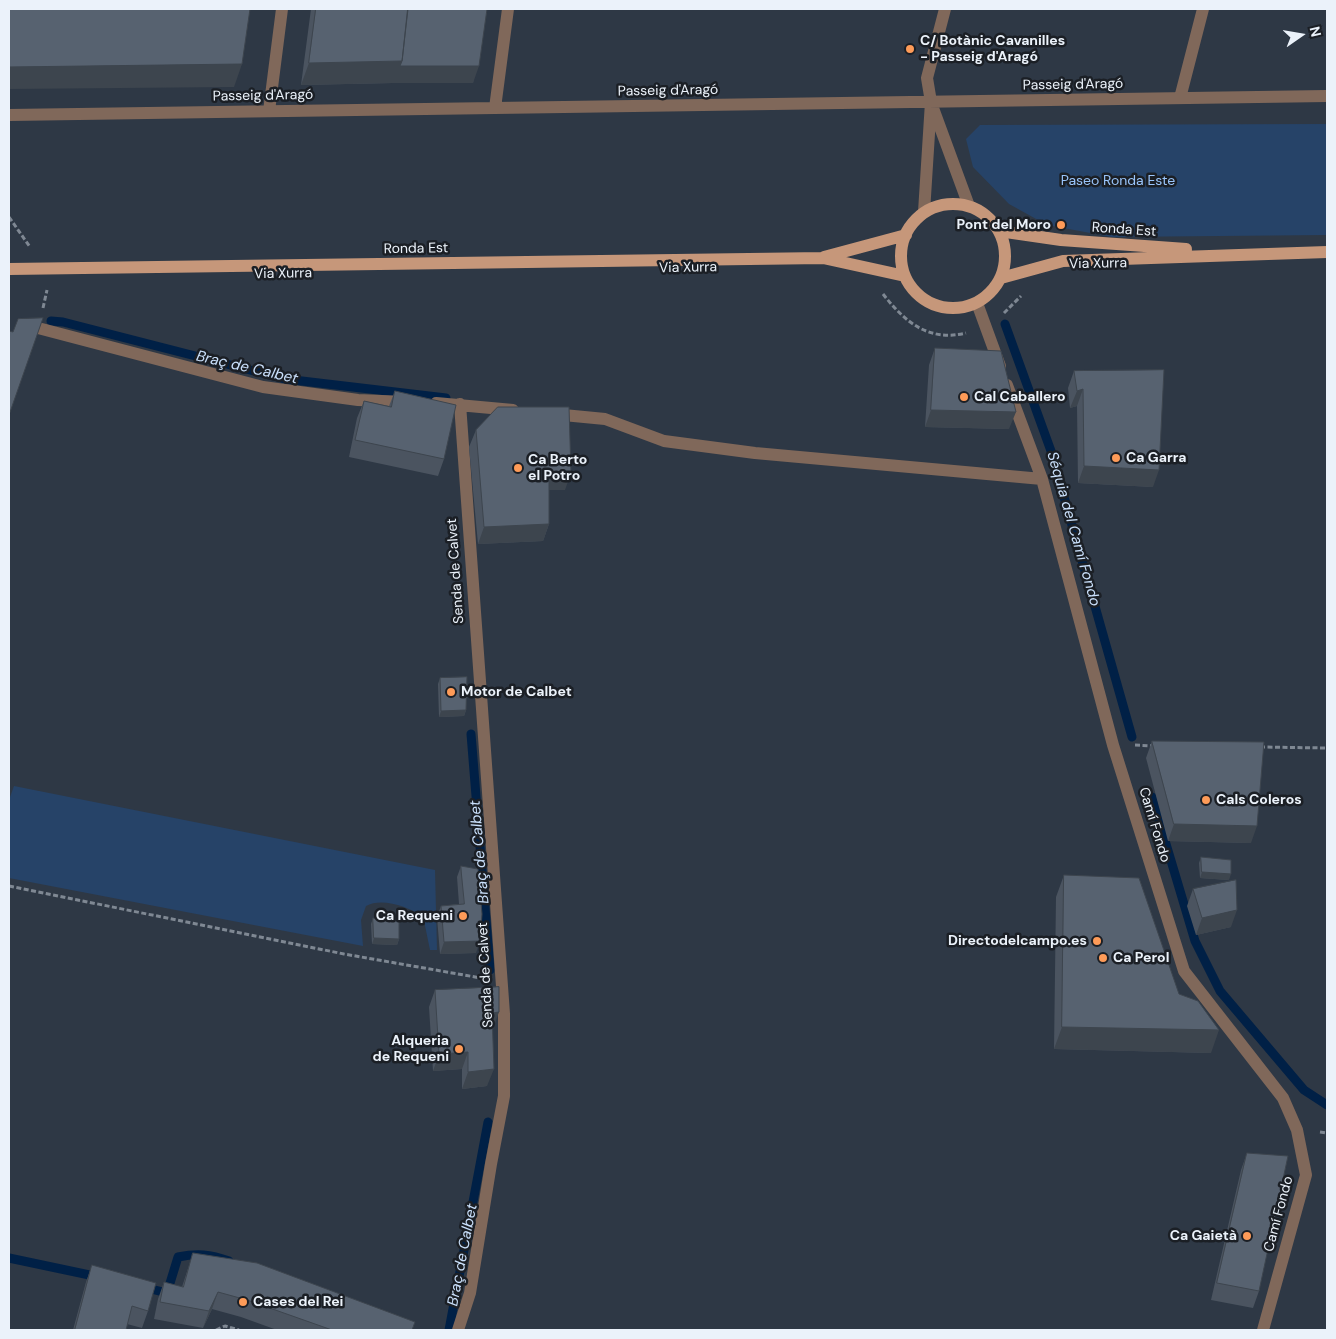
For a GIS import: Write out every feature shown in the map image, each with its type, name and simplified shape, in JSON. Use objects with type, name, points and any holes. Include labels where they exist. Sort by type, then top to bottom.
[{"type":"main road","points":[[941,205],[969,206],[989,218],[999,230],[1006,254],[1001,278],[993,290],[977,303],[949,309],[930,304],[915,292],[905,276],[901,251],[906,234],[910,226],[924,212],[941,205]]},
{"type":"main road","name":"Ronda Est","points":[[999,230],[1061,240],[1248,253]]},
{"type":"main road","name":"Ronda Est","points":[[823,258],[906,234]]},
{"type":"main road","name":"Ronda Est","points":[[1001,278],[1063,261],[1248,253],[1327,252]]},
{"type":"main road","name":"Ronda Est","points":[[9,269],[823,258],[905,276]]},
{"type":"street","points":[[269,111],[282,9]]},
{"type":"street","points":[[495,108],[508,9]]},
{"type":"street","points":[[945,9],[927,78],[931,102],[969,206]]},
{"type":"street","points":[[1180,98],[1203,9]]},
{"type":"street","name":"Passeig d'Aragó","points":[[9,115],[1327,96]]},
{"type":"street","points":[[924,212],[931,102]]},
{"type":"street","name":"Camí Fondo","points":[[977,303],[1042,479],[1114,745],[1184,971],[1283,1098],[1297,1130],[1306,1175],[1263,1330]]},
{"type":"street","points":[[38,328],[263,387],[358,400],[460,404],[605,419],[664,441],[755,453],[1042,479]]},
{"type":"street","name":"Senda de Calvet","points":[[458,1330],[470,1293],[504,1096],[502,980],[460,404]]},
{"type":"path","points":[[9,217],[34,253]]},
{"type":"path","points":[[41,288],[57,288]]},
{"type":"path","points":[[878,288],[895,311],[908,323],[926,331],[960,334],[986,328],[1024,294]]},
{"type":"path","points":[[1114,745],[1162,746]]},
{"type":"path","points":[[1259,747],[1327,748]]},
{"type":"path","points":[[9,886],[344,954],[502,980]]},
{"type":"path","points":[[216,1330],[226,1326],[239,1330]]},
{"type":"green space","name":"Paseo Ronda Este","points":[[1327,124],[1327,235],[1112,237],[1047,225],[1009,204],[973,167],[966,139],[980,125]]},
{"type":"green space","points":[[14,786],[435,870],[437,950],[430,950],[423,916],[395,904],[380,902],[366,906],[361,920],[363,946],[9,878],[9,800]]},
{"type":"building","points":[[9,9],[250,9],[242,64],[9,67]]},
{"type":"building","points":[[316,9],[408,9],[402,61],[309,63]]},
{"type":"building","points":[[408,9],[487,9],[479,66],[400,66]]},
{"type":"building","points":[[43,318],[9,415],[9,331],[13,332],[18,319]]},
{"type":"building","name":"Cal Caballero","points":[[935,348],[1001,351],[1016,412],[931,410]]},
{"type":"building","name":"Ca Garra","points":[[1164,370],[1159,470],[1084,466],[1083,389],[1077,391],[1074,371]]},
{"type":"building","points":[[395,391],[456,405],[444,459],[355,440],[364,401],[391,407]]},
{"type":"building","name":"Ca Berto el Potro","points":[[498,407],[569,407],[571,473],[549,473],[549,524],[484,527],[476,430]]},
{"type":"building","name":"Motor de Calbet","points":[[467,677],[466,710],[441,711],[440,678]]},
{"type":"building","name":"Cals Coleros","points":[[1152,741],[1264,742],[1257,826],[1174,824]]},
{"type":"building","points":[[1201,857],[1231,860],[1231,874],[1202,872]]},
{"type":"building","name":"Ca Requeni","points":[[461,866],[478,869],[482,914],[480,941],[444,942],[441,906],[464,904]]},
{"type":"building","name":"Ca Perol","points":[[1064,875],[1139,878],[1179,994],[1198,1001],[1219,1030],[1062,1027]]},
{"type":"building","points":[[1236,880],[1237,910],[1202,918],[1193,889]]},
{"type":"building","points":[[373,918],[399,921],[399,939],[374,938]]},
{"type":"building","name":"Alqueria de Requeni","points":[[499,987],[499,1012],[492,1013],[494,1069],[468,1072],[468,1052],[439,1054],[435,990]]},
{"type":"building","name":"Ca Gaietà","points":[[1247,1153],[1288,1156],[1259,1291],[1217,1283]]},
{"type":"building","points":[[193,1253],[257,1263],[415,1322],[412,1330],[332,1330],[247,1300],[218,1292],[209,1311],[160,1302],[164,1282],[183,1287]]},
{"type":"building","points":[[92,1265],[156,1283],[148,1311],[132,1306],[126,1330],[75,1330]]},
{"type":"waterway","name":"Braç de Calbet","points":[[51,321],[63,322],[285,379],[446,398]]},
{"type":"waterway","name":"Séquia del Camí Fondo","points":[[1005,324],[1051,451],[1132,737]]},
{"type":"waterway","name":"Braç de Calbet","points":[[471,734],[490,970]]},
{"type":"waterway","name":"Séquia del Camí Fondo","points":[[1152,797],[1195,941],[1220,991],[1304,1090],[1327,1105]]},
{"type":"waterway","name":"Braç de Calbet","points":[[449,1330],[488,1122]]},
{"type":"waterway","name":"Braç de Calbet","points":[[143,1287],[167,1293],[178,1257],[203,1255],[229,1261]]},
{"type":"waterway","name":"Braç de Calbet","points":[[9,1258],[99,1277]]},
{"type":"place","name":"C/ Botànic Cavanilles - Passeig d'Aragó","points":[[910,49]]},
{"type":"place","name":"Pont del Moro","points":[[1061,225]]},
{"type":"place","name":"Cal Caballero","points":[[964,397]]},
{"type":"place","name":"Ca Garra","points":[[1116,458]]},
{"type":"place","name":"Ca Berto el Potro","points":[[518,468]]},
{"type":"place","name":"Motor de Calbet","points":[[451,692]]},
{"type":"place","name":"Cals Coleros","points":[[1206,800]]},
{"type":"place","name":"Ca Requeni","points":[[463,916]]},
{"type":"place","name":"Directodelcampo.es","points":[[1097,941]]},
{"type":"place","name":"Ca Perol","points":[[1103,958]]},
{"type":"place","name":"Alqueria de Requeni","points":[[459,1049]]},
{"type":"place","name":"Ca Gaietà","points":[[1247,1236]]},
{"type":"place","name":"Cases del Rei","points":[[243,1302]]}]
